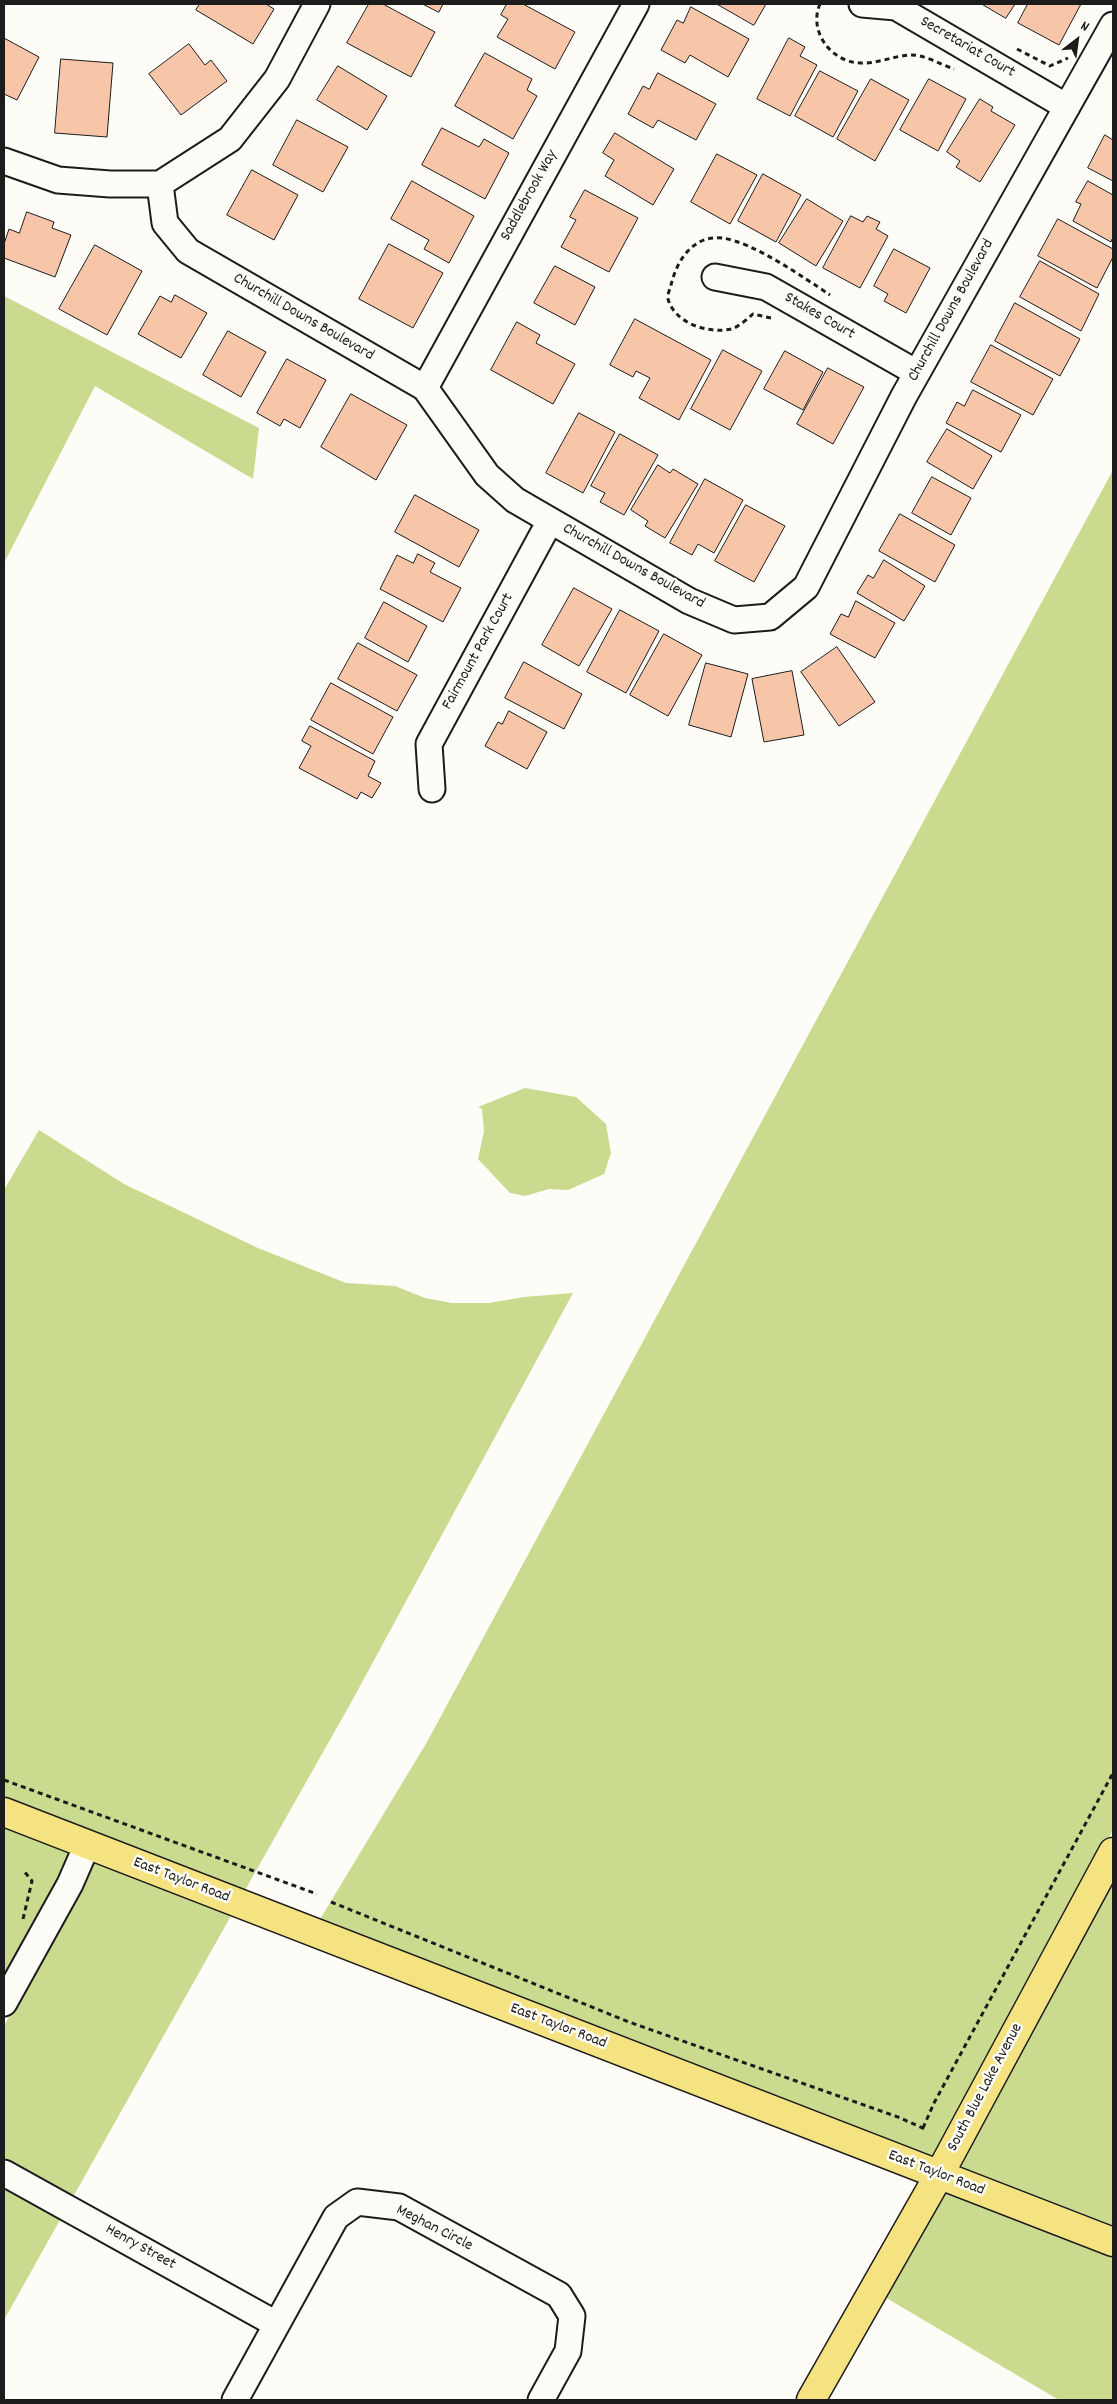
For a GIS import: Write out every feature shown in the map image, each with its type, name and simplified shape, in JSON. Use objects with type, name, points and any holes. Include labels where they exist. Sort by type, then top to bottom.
[{"type":"main road","name":"East Taylor Road","points":[[4,1812],[1113,2242]]},
{"type":"main road","name":"South Blue Lake Avenue","points":[[811,2400],[939,2175],[1113,1852]]},
{"type":"street","points":[[4,160],[58,180],[110,184],[160,184],[230,139],[277,79],[317,4]]},
{"type":"street","name":"Saddlebrook Way","points":[[425,388],[636,4]]},
{"type":"street","name":"Secretariat Court","points":[[862,4],[896,7],[1067,107]]},
{"type":"street","name":"Churchill Downs Boulevard","points":[[160,184],[165,223],[188,251],[425,388],[487,474],[515,500],[689,601],[734,620],[770,618],[806,587],[918,373],[1113,25]]},
{"type":"street","name":"Stakes Court","points":[[715,277],[766,287],[918,373]]},
{"type":"street","name":"Fairmount Park Court","points":[[432,789],[429,744],[550,521]]},
{"type":"street","points":[[4,2003],[70,1884],[88,1845]]},
{"type":"street","name":"Henry Street","points":[[4,2173],[276,2324]]},
{"type":"street","name":"Meghan Circle","points":[[235,2400],[336,2218],[358,2202],[399,2207],[559,2295],[572,2316],[568,2351],[541,2400]]},
{"type":"path","points":[[1015,48],[1050,66],[1069,57],[1073,50]]},
{"type":"path","points":[[331,1902],[629,2022],[898,2117],[925,2129],[934,2103],[1113,1773]]},
{"type":"path","points":[[4,1780],[317,1894]]},
{"type":"path","points":[[19,1926],[32,1881],[24,1871]]},
{"type":"green space","points":[[4,296],[259,428],[253,479],[95,386],[4,563]]},
{"type":"green space","points":[[1113,470],[1113,1830],[935,2160],[319,1921],[427,1742]]},
{"type":"green space","points":[[525,1088],[576,1097],[606,1124],[611,1153],[604,1174],[568,1190],[549,1189],[525,1196],[510,1193],[478,1159],[484,1131],[482,1109],[478,1107]]},
{"type":"green space","points":[[39,1130],[124,1184],[258,1248],[346,1283],[395,1286],[425,1298],[452,1303],[489,1303],[524,1297],[573,1293],[353,1699],[244,1892],[4,1799],[4,1190]]},
{"type":"green space","points":[[4,1826],[72,1852],[60,1879],[4,1980]]},
{"type":"green space","points":[[93,1861],[232,1914],[73,2197],[4,2159],[4,2026]]},
{"type":"green space","points":[[1113,1875],[1113,2229],[955,2169]]},
{"type":"green space","points":[[4,2187],[61,2218],[4,2320]]},
{"type":"green space","points":[[943,2190],[1113,2255],[1113,2400],[1059,2400],[883,2296]]},
{"type":"building","points":[[200,4],[266,4],[274,9],[253,44],[196,10]]},
{"type":"building","points":[[369,4],[383,4],[435,32],[411,77],[347,43]]},
{"type":"building","points":[[423,4],[443,4],[439,12]]},
{"type":"building","points":[[507,4],[523,4],[575,32],[555,69],[497,37],[508,19],[501,15]]},
{"type":"building","points":[[717,4],[766,4],[754,25]]},
{"type":"building","points":[[982,4],[1015,4],[1006,18]]},
{"type":"building","points":[[1028,4],[1081,4],[1059,45],[1018,23]]},
{"type":"building","points":[[691,7],[749,39],[728,77],[690,55],[685,63],[661,50],[677,20],[683,23]]},
{"type":"building","points":[[4,38],[39,57],[17,100],[4,94]]},
{"type":"building","points":[[789,38],[805,47],[800,56],[817,65],[790,116],[757,99]]},
{"type":"building","points":[[189,44],[205,65],[211,60],[227,81],[181,115],[149,74]]},
{"type":"building","points":[[485,53],[532,79],[527,90],[537,96],[513,139],[455,106]]},
{"type":"building","points":[[61,59],[113,63],[107,137],[55,133]]},
{"type":"building","points":[[338,66],[387,96],[367,130],[317,100]]},
{"type":"building","points":[[820,71],[858,91],[833,137],[795,116]]},
{"type":"building","points":[[658,73],[716,104],[696,140],[658,120],[653,128],[628,114],[643,86],[649,89]]},
{"type":"building","points":[[871,79],[909,100],[875,161],[837,139]]},
{"type":"building","points":[[929,79],[966,99],[938,151],[900,130]]},
{"type":"building","points":[[980,99],[993,107],[991,111],[1015,125],[980,182],[956,167],[960,161],[947,152]]},
{"type":"building","points":[[297,120],[348,147],[323,192],[273,165]]},
{"type":"building","points":[[442,128],[479,147],[484,139],[509,153],[485,199],[422,165]]},
{"type":"building","points":[[615,133],[674,169],[653,205],[605,176],[614,160],[603,153]]},
{"type":"building","points":[[1105,135],[1113,140],[1113,181],[1088,168]]},
{"type":"building","points":[[717,154],[757,175],[730,224],[691,202]]},
{"type":"building","points":[[252,170],[298,195],[274,240],[227,215]]},
{"type":"building","points":[[763,174],[801,195],[776,242],[738,221]]},
{"type":"building","points":[[412,181],[474,216],[449,263],[424,249],[429,240],[391,219]]},
{"type":"building","points":[[1088,181],[1113,195],[1113,237],[1111,242],[1073,221],[1081,204],[1076,202]]},
{"type":"building","points":[[585,190],[638,218],[609,272],[561,247],[576,220],[570,217]]},
{"type":"building","points":[[807,199],[843,221],[816,266],[779,243]]},
{"type":"building","points":[[27,212],[54,222],[52,228],[71,235],[55,277],[4,258],[4,244],[9,229],[19,233]]},
{"type":"building","points":[[851,216],[863,222],[867,216],[880,222],[876,229],[888,236],[860,288],[823,268]]},
{"type":"building","points":[[1058,219],[1113,249],[1113,257],[1097,288],[1038,256]]},
{"type":"building","points":[[389,244],[443,273],[413,328],[359,299]]},
{"type":"building","points":[[95,245],[142,271],[107,335],[59,309]]},
{"type":"building","points":[[894,249],[930,268],[906,313],[884,301],[888,294],[874,286]]},
{"type":"building","points":[[1040,261],[1099,294],[1081,331],[1020,297]]},
{"type":"building","points":[[555,266],[595,287],[575,325],[534,303]]},
{"type":"building","points":[[175,295],[207,313],[181,358],[138,334],[160,296],[171,302]]},
{"type":"building","points":[[1015,303],[1080,339],[1060,376],[995,341]]},
{"type":"building","points":[[635,319],[711,360],[679,420],[639,398],[650,378],[636,371],[633,377],[610,365]]},
{"type":"building","points":[[517,322],[540,335],[536,343],[575,364],[553,404],[491,370]]},
{"type":"building","points":[[228,331],[266,352],[241,397],[203,375]]},
{"type":"building","points":[[991,345],[1053,379],[1033,415],[971,382]]},
{"type":"building","points":[[723,350],[762,371],[730,430],[691,409]]},
{"type":"building","points":[[785,351],[823,372],[803,410],[764,389]]},
{"type":"building","points":[[287,359],[326,380],[300,428],[284,419],[280,426],[257,413]]},
{"type":"building","points":[[828,368],[864,387],[833,444],[797,424]]},
{"type":"building","points":[[973,390],[1021,415],[1001,452],[946,423],[957,402],[964,406]]},
{"type":"building","points":[[351,394],[407,425],[376,480],[321,447]]},
{"type":"building","points":[[579,413],[615,432],[583,493],[546,473]]},
{"type":"building","points":[[947,429],[992,456],[973,489],[927,462]]},
{"type":"building","points":[[620,434],[658,455],[624,515],[600,502],[605,493],[591,486]]},
{"type":"building","points":[[658,465],[670,473],[673,469],[698,484],[665,538],[645,526],[648,521],[631,510]]},
{"type":"building","points":[[932,477],[971,498],[951,535],[912,513]]},
{"type":"building","points":[[705,479],[743,500],[714,553],[698,544],[692,555],[670,543]]},
{"type":"building","points":[[415,495],[479,530],[459,567],[395,532]]},
{"type":"building","points":[[746,505],[785,526],[754,582],[715,561]]},
{"type":"building","points":[[900,514],[955,545],[935,582],[879,551]]},
{"type":"building","points":[[418,554],[435,563],[430,572],[461,588],[443,622],[380,589],[397,555],[413,563]]},
{"type":"building","points":[[884,560],[925,586],[904,621],[857,593],[868,575],[873,578]]},
{"type":"building","points":[[574,588],[612,609],[579,666],[542,645]]},
{"type":"building","points":[[856,601],[895,623],[875,658],[830,634],[841,614],[848,617]]},
{"type":"building","points":[[384,602],[427,626],[408,662],[365,638]]},
{"type":"building","points":[[620,610],[659,631],[626,693],[587,672]]},
{"type":"building","points":[[664,634],[702,655],[668,716],[630,695]]},
{"type":"building","points":[[358,643],[417,675],[397,711],[338,679]]},
{"type":"building","points":[[837,647],[875,702],[839,726],[801,672]]},
{"type":"building","points":[[524,662],[582,694],[564,729],[505,698]]},
{"type":"building","points":[[706,663],[748,674],[731,737],[689,725]]},
{"type":"building","points":[[792,671],[804,735],[764,742],[752,679]]},
{"type":"building","points":[[331,683],[393,717],[373,754],[311,720]]},
{"type":"building","points":[[509,711],[547,732],[527,769],[485,746],[498,722],[502,724]]},
{"type":"building","points":[[310,726],[375,761],[368,776],[381,783],[372,798],[361,792],[357,799],[299,768],[311,746],[302,741]]}]
